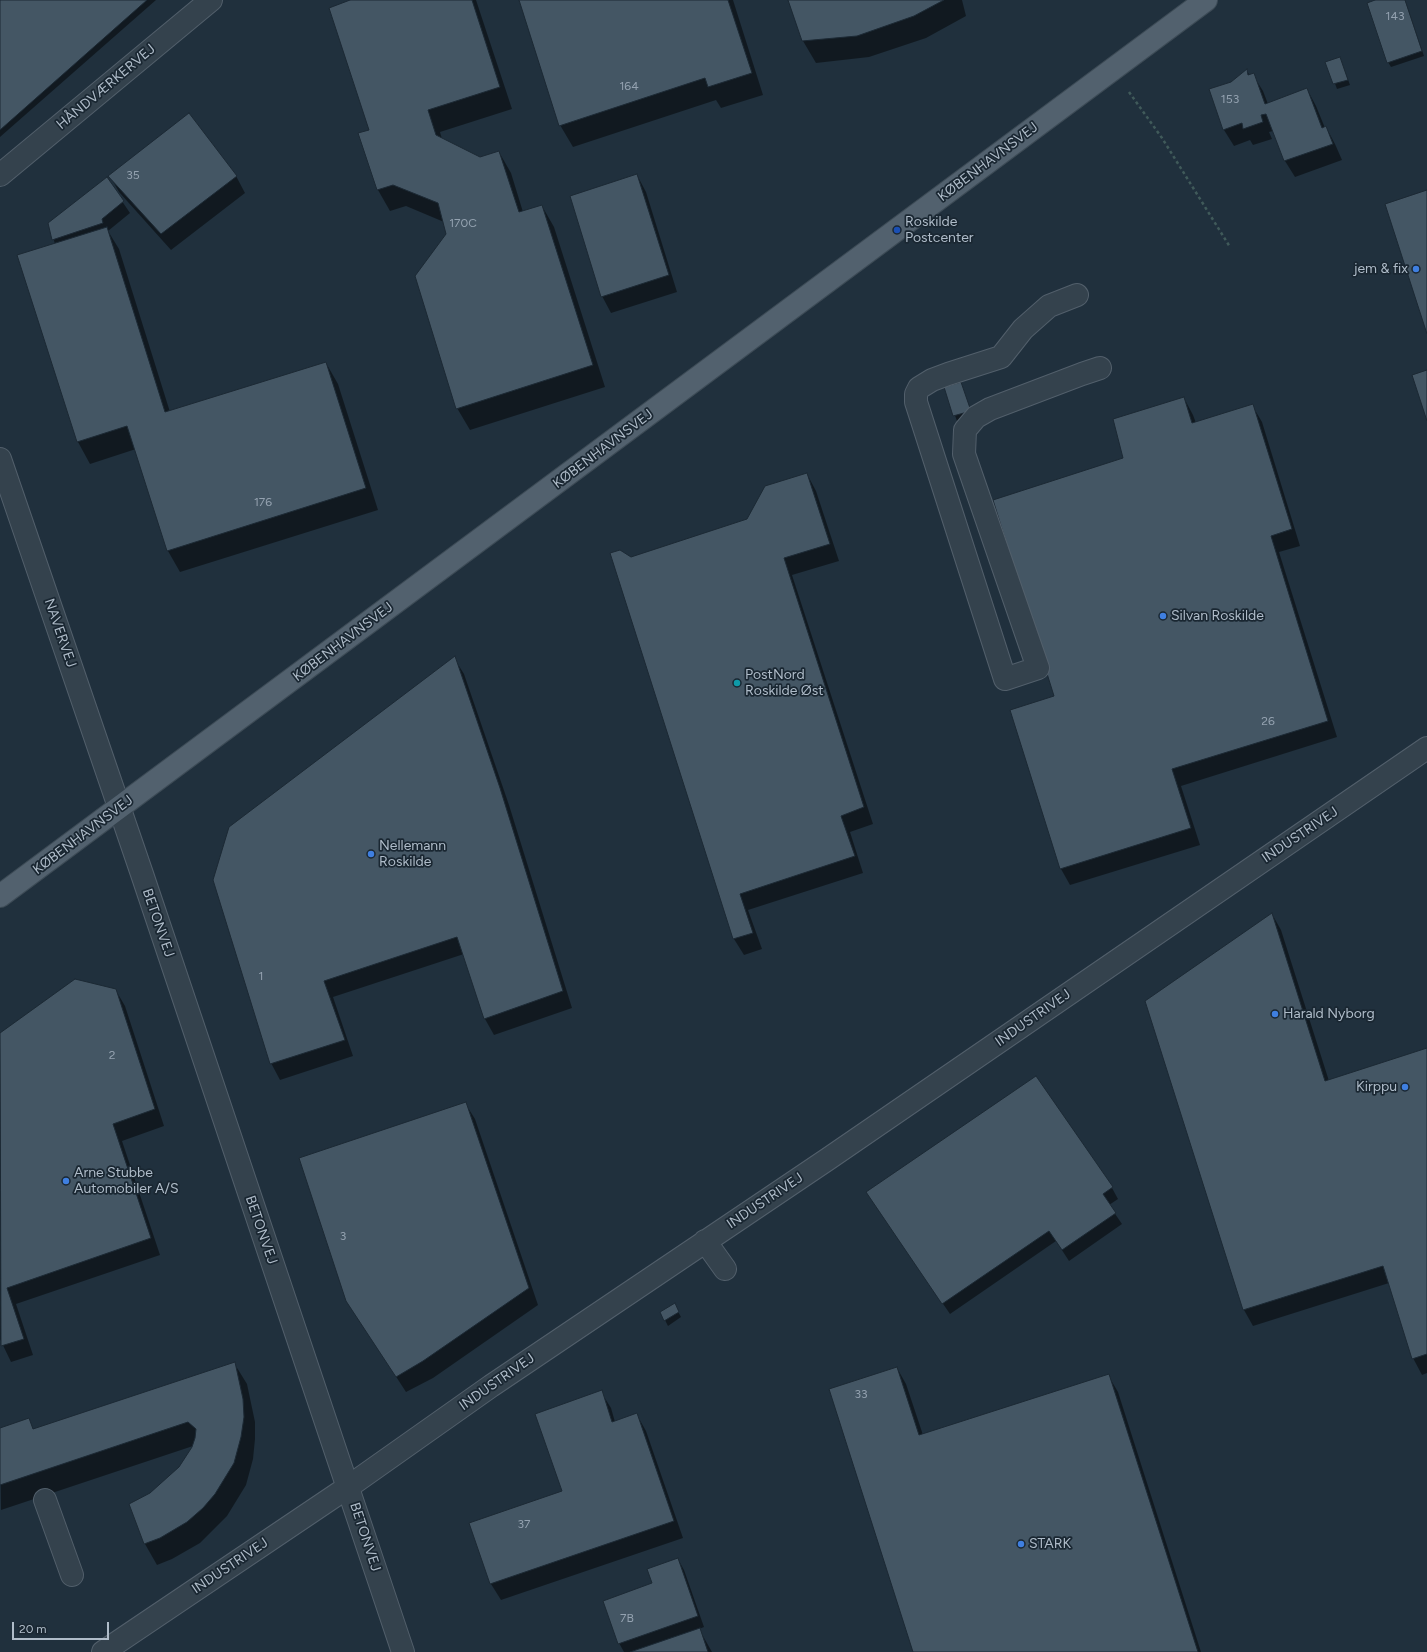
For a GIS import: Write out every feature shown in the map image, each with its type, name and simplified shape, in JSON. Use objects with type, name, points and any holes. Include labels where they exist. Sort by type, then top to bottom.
[{"type":"main road","name":"KØBENHAVNSVEJ","points":[[0,896],[1206,0]]},
{"type":"street","name":"HÅNDVÆRKERVEJ","points":[[0,175],[211,0]]},
{"type":"street","points":[[1077,295],[1049,306],[1043,310],[1023,329],[1001,357],[932,380],[919,388],[916,394],[916,402],[1005,679],[1038,668],[964,454],[965,430],[976,417],[990,409],[1075,376],[1100,368]]},
{"type":"street","name":"NAVERVEJ","points":[[0,459],[119,807]]},
{"type":"street","name":"INDUSTRIVEJ","points":[[103,1652],[348,1487],[491,1386],[828,1159],[1427,748]]},
{"type":"street","name":"BETONVEJ","points":[[119,807],[403,1652]]},
{"type":"street","points":[[705,1241],[725,1269]]},
{"type":"street","points":[[45,1500],[72,1574]]},
{"type":"path","points":[[1113,69],[1162,138],[1230,247]]},
{"type":"building","points":[[0,0],[147,0],[0,130]]},
{"type":"building","points":[[350,0],[472,0],[500,87],[428,110],[436,135],[480,157],[499,151],[519,212],[542,205],[593,365],[456,409],[415,276],[446,234],[438,203],[393,185],[377,190],[358,133],[369,130],[329,8]]},
{"type":"building","points":[[519,0],[728,0],[752,73],[708,87],[705,78],[559,126]]},
{"type":"building","points":[[788,0],[944,0],[914,16],[857,36],[802,41]]},
{"type":"building","points":[[1375,0],[1405,0],[1422,51],[1387,63],[1367,3]]},
{"type":"building","points":[[1340,57],[1348,80],[1333,84],[1325,62]]},
{"type":"building","points":[[1247,69],[1248,75],[1254,73],[1265,104],[1307,88],[1322,128],[1326,126],[1333,144],[1284,161],[1266,114],[1261,115],[1263,122],[1243,129],[1242,123],[1223,130],[1209,89],[1231,82]]},
{"type":"building","points":[[189,113],[237,176],[161,234],[108,176]]},
{"type":"building","points":[[637,174],[669,275],[601,297],[570,196]]},
{"type":"building","points":[[107,177],[124,201],[102,219],[103,223],[52,240],[48,223]]},
{"type":"building","name":"jem & fix","points":[[1427,190],[1427,334],[1385,204]]},
{"type":"building","points":[[107,227],[165,412],[326,362],[366,488],[167,551],[127,426],[77,442],[17,255]]},
{"type":"building","points":[[1427,370],[1427,421],[1412,375]]},
{"type":"building","points":[[961,382],[971,411],[953,416],[944,387]]},
{"type":"building","name":"Silvan Roskilde","points":[[1184,397],[1192,423],[1253,404],[1292,529],[1271,536],[1328,721],[1172,769],[1191,828],[1060,869],[1010,710],[1054,696],[993,500],[1123,458],[1113,419]]},
{"type":"building","name":"PostNord Roskilde Øst","points":[[807,473],[830,544],[784,558],[864,807],[841,816],[855,856],[740,894],[753,933],[733,939],[610,553],[620,550],[631,557],[747,519],[765,486]]},
{"type":"building","name":"Nellemann Roskilde","points":[[455,656],[500,788],[563,991],[484,1019],[457,937],[324,981],[345,1040],[270,1064],[213,880],[229,827]]},
{"type":"building","points":[[1272,913],[1325,1081],[1427,1048],[1427,1354],[1412,1359],[1383,1266],[1243,1310],[1145,1001]]},
{"type":"building","name":"Arne Stubbe Automobiler A/S","points":[[75,979],[116,989],[155,1109],[113,1124],[151,1238],[7,1288],[24,1339],[1,1346],[0,1033]]},
{"type":"building","points":[[1036,1076],[1113,1187],[1103,1194],[1116,1213],[1062,1250],[1049,1231],[942,1304],[866,1192]]},
{"type":"building","points":[[466,1102],[529,1288],[423,1361],[396,1377],[346,1301],[299,1158]]},
{"type":"building","points":[[675,1303],[679,1312],[664,1321],[660,1312]]},
{"type":"building","points":[[235,1362],[243,1399],[244,1417],[241,1437],[234,1463],[215,1494],[203,1508],[187,1522],[160,1538],[144,1544],[129,1504],[150,1493],[179,1467],[192,1447],[195,1438],[196,1429],[188,1422],[0,1485],[0,1428],[29,1418],[33,1429]]},
{"type":"building","name":"STARK","points":[[897,1367],[919,1435],[1109,1374],[1198,1652],[913,1652],[829,1389]]},
{"type":"building","points":[[602,1390],[612,1422],[637,1413],[674,1521],[490,1584],[469,1523],[562,1491],[535,1414]]},
{"type":"building","points":[[678,1558],[698,1616],[618,1644],[603,1601],[652,1583],[647,1569]]},
{"type":"building","points":[[700,1628],[708,1652],[630,1652]]},
{"type":"place","name":"Roskilde Postcenter","points":[[897,230]]},
{"type":"place","name":"jem & fix","points":[[1416,269]]},
{"type":"place","name":"Silvan Roskilde","points":[[1163,616]]},
{"type":"place","name":"PostNord Roskilde Øst","points":[[737,683]]},
{"type":"place","name":"Nellemann Roskilde","points":[[371,854]]},
{"type":"place","name":"Harald Nyborg","points":[[1275,1014]]},
{"type":"place","name":"Kirppu","points":[[1405,1087]]},
{"type":"place","name":"Arne Stubbe Automobiler A/S","points":[[66,1181]]},
{"type":"place","name":"STARK","points":[[1021,1544]]}]
